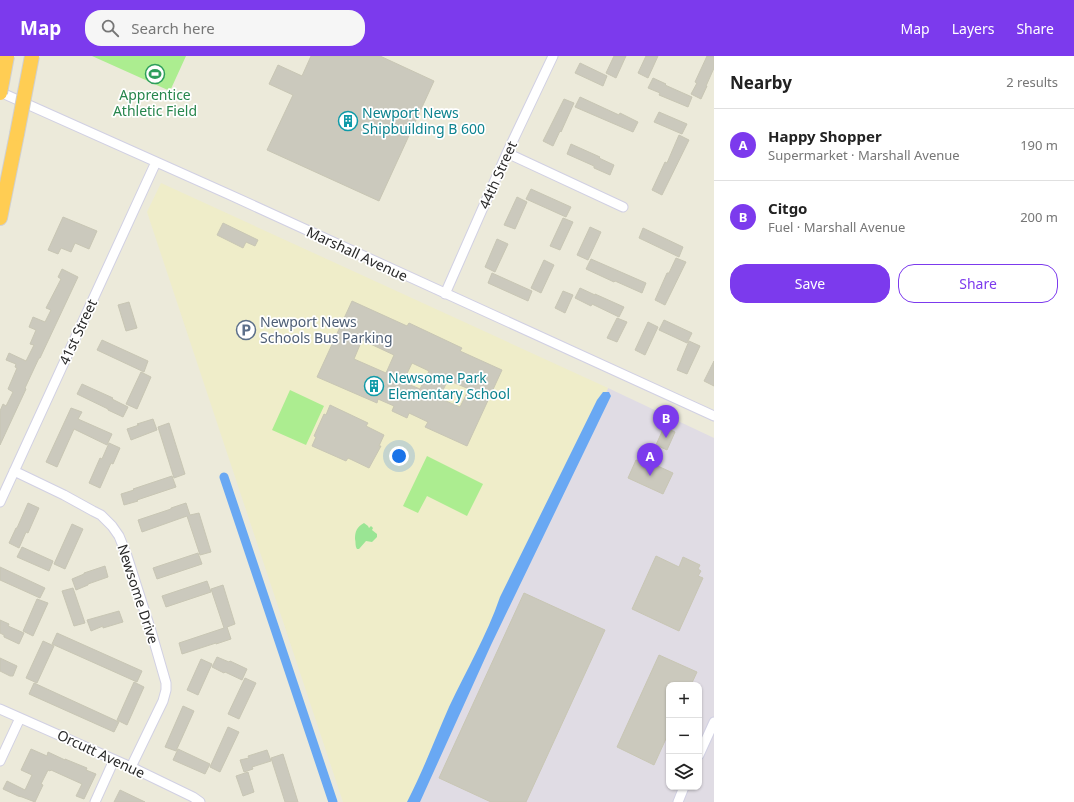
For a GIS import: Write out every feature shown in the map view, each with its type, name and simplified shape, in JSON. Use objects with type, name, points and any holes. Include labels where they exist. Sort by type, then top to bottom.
[{"type":"highway","points":[[0,92],[7,56]]},
{"type":"highway","points":[[0,218],[32,56]]},
{"type":"street","name":"44th Street","points":[[444,294],[507,153],[553,56]]},
{"type":"street","name":"Marshall Avenue","points":[[0,92],[714,416]]},
{"type":"street","points":[[507,153],[623,207]]},
{"type":"street","name":"41st Street","points":[[0,502],[156,162]]},
{"type":"street","name":"Newsome Drive","points":[[14,471],[101,515],[119,536],[127,556],[166,683],[163,701],[131,767]]},
{"type":"street","name":"Orcutt Avenue","points":[[0,709],[131,767],[193,797],[200,802]]},
{"type":"street","points":[[0,761],[20,718]]},
{"type":"street","points":[[699,754],[714,722]]},
{"type":"street","points":[[95,802],[114,760]]},
{"type":"street","points":[[678,802],[683,790]]},
{"type":"shaded area","points":[[161,183],[608,388],[521,571],[417,802],[343,802],[147,212]]},
{"type":"shaded area","points":[[608,388],[714,438],[714,802],[417,802],[521,571]]},
{"type":"green space","name":"Apprentice Athletic Field","points":[[92,56],[186,56],[170,91]]},
{"type":"green space","points":[[290,390],[324,406],[306,445],[272,430]]},
{"type":"green space","points":[[427,456],[483,484],[467,516],[427,496],[418,513],[403,506]]},
{"type":"green space","points":[[364,523],[369,528],[371,526],[373,528],[372,530],[377,534],[377,537],[372,542],[366,541],[359,549],[357,549],[355,539],[356,531]]},
{"type":"water","points":[[603,392],[609,392],[611,396],[491,645],[420,802],[407,802],[424,767],[449,707],[489,625],[500,597],[597,400]]},
{"type":"building","name":"Newport News Shipbuilding B 600","points":[[311,56],[380,56],[434,81],[379,201],[267,150],[293,95],[269,84],[278,65],[302,76]]},
{"type":"building","points":[[614,56],[626,56],[616,78],[606,73]]},
{"type":"building","points":[[646,56],[658,56],[648,78],[638,73]]},
{"type":"building","points":[[707,56],[714,56],[714,68],[701,99],[691,94],[697,83],[695,82]]},
{"type":"building","points":[[580,63],[607,76],[603,86],[575,73]]},
{"type":"building","points":[[653,78],[692,97],[688,107],[659,95],[660,93],[648,88]]},
{"type":"building","points":[[580,97],[638,122],[633,132],[575,107]]},
{"type":"building","points":[[564,99],[574,103],[553,146],[543,141]]},
{"type":"building","points":[[659,112],[687,124],[682,134],[654,122]]},
{"type":"building","points":[[679,135],[689,140],[662,195],[652,190],[665,162],[667,163]]},
{"type":"building","points":[[571,144],[614,165],[610,175],[567,154]]},
{"type":"building","points":[[531,189],[571,207],[566,217],[526,199]]},
{"type":"building","points":[[517,197],[527,202],[515,229],[504,225]]},
{"type":"building","points":[[63,217],[97,231],[89,249],[75,243],[71,252],[61,248],[58,254],[48,250]]},
{"type":"building","points":[[563,218],[573,222],[560,250],[550,246]]},
{"type":"building","points":[[223,223],[258,240],[255,246],[246,242],[243,248],[217,235]]},
{"type":"building","points":[[590,227],[601,232],[588,260],[577,255]]},
{"type":"building","points":[[643,228],[683,247],[679,257],[639,238]]},
{"type":"building","points":[[497,239],[508,244],[495,272],[485,267]]},
{"type":"building","points":[[676,258],[686,262],[665,305],[655,300],[667,273],[669,273]]},
{"type":"building","points":[[591,259],[646,283],[642,293],[586,269]]},
{"type":"building","points":[[544,260],[554,265],[541,293],[531,288]]},
{"type":"building","points":[[62,269],[78,277],[25,388],[26,389],[0,445],[0,411],[3,404],[6,406],[13,392],[8,389],[17,368],[15,367],[16,364],[6,360],[9,353],[26,361],[34,345],[30,344],[36,330],[29,327],[33,317],[45,322],[51,310],[46,308],[61,279],[58,277]]},
{"type":"building","points":[[492,273],[532,291],[528,301],[488,283]]},
{"type":"building","points":[[580,288],[624,307],[619,317],[592,304],[591,306],[575,298]]},
{"type":"building","points":[[563,291],[573,295],[565,313],[555,308]]},
{"type":"building","name":"Newsome Park Elementary School","points":[[352,301],[407,326],[409,323],[462,348],[460,351],[502,370],[467,446],[425,427],[428,422],[409,413],[407,418],[392,411],[394,406],[378,399],[377,403],[317,377]],"holes":[[[362,340],[394,355],[386,373],[354,359]],[[412,363],[429,371],[420,389],[403,382]],[[448,380],[469,389],[460,407],[439,398]]]},
{"type":"building","points":[[129,302],[137,328],[126,331],[118,305]]},
{"type":"building","points":[[617,318],[627,322],[617,342],[607,338]]},
{"type":"building","points":[[664,320],[692,333],[687,343],[659,330]]},
{"type":"building","points":[[648,322],[658,327],[645,355],[635,350]]},
{"type":"building","points":[[102,340],[148,361],[144,372],[97,350]]},
{"type":"building","points":[[689,341],[700,346],[687,374],[677,370]]},
{"type":"building","points":[[714,361],[714,386],[704,381]]},
{"type":"building","points":[[141,372],[151,377],[137,409],[126,404]]},
{"type":"building","points":[[82,384],[113,398],[112,399],[128,407],[123,417],[77,394]]},
{"type":"building","points":[[330,405],[368,423],[366,426],[384,435],[379,446],[381,446],[369,468],[348,458],[346,461],[312,446],[316,437],[314,436],[324,414],[326,415]]},
{"type":"building","points":[[71,408],[82,412],[78,419],[112,434],[107,445],[74,429],[57,467],[46,462]]},
{"type":"building","points":[[153,419],[157,430],[131,440],[127,429]]},
{"type":"building","points":[[169,423],[185,474],[174,478],[158,427]]},
{"type":"building","points":[[664,427],[675,432],[667,450],[656,445]]},
{"type":"building","points":[[109,443],[120,448],[113,464],[111,463],[100,488],[89,483],[100,458],[102,459]]},
{"type":"building","points":[[636,460],[648,465],[649,462],[673,473],[663,494],[628,478]]},
{"type":"building","points":[[172,476],[176,487],[124,505],[121,494]]},
{"type":"building","points":[[28,503],[39,508],[28,533],[26,532],[19,548],[9,543]]},
{"type":"building","points":[[186,503],[190,515],[199,513],[211,552],[200,555],[187,516],[142,532],[138,520]]},
{"type":"building","points":[[72,524],[83,529],[65,569],[54,564]]},
{"type":"building","points":[[22,547],[53,561],[49,571],[17,557]]},
{"type":"building","points":[[198,553],[202,564],[157,579],[153,568]]},
{"type":"building","points":[[656,556],[679,567],[683,557],[700,565],[698,569],[701,571],[698,576],[703,578],[679,631],[632,609]]},
{"type":"building","points":[[105,566],[108,577],[76,590],[72,579]]},
{"type":"building","points":[[0,567],[45,588],[40,598],[0,580]]},
{"type":"building","points":[[207,581],[211,592],[166,607],[162,596]]},
{"type":"building","points":[[223,585],[235,624],[227,627],[231,639],[182,654],[179,643],[224,628],[211,589]]},
{"type":"building","points":[[73,588],[85,623],[74,626],[62,591]]},
{"type":"building","points":[[524,593],[605,630],[526,802],[491,802],[439,778]]},
{"type":"building","points":[[37,599],[48,603],[33,636],[23,631]]},
{"type":"building","points":[[119,611],[123,622],[103,628],[103,626],[91,631],[87,620]]},
{"type":"building","points":[[0,620],[9,624],[8,626],[24,633],[19,644],[4,637],[4,635],[0,633]]},
{"type":"building","points":[[57,633],[142,671],[137,682],[52,644]]},
{"type":"building","points":[[43,641],[54,646],[37,683],[26,678]]},
{"type":"building","points":[[659,655],[697,672],[692,682],[666,682],[666,739],[654,765],[617,747]]},
{"type":"building","points":[[217,657],[247,669],[242,680],[212,667]]},
{"type":"building","points":[[0,658],[17,666],[13,676],[0,671]]},
{"type":"building","points":[[201,659],[212,664],[198,695],[187,690]]},
{"type":"building","points":[[245,678],[256,683],[239,719],[228,714]]},
{"type":"building","points":[[134,682],[144,687],[127,725],[117,720]]},
{"type":"building","points":[[34,683],[119,722],[114,732],[29,694]]},
{"type":"building","points":[[183,706],[194,711],[176,751],[165,747]]},
{"type":"building","points":[[228,727],[239,732],[220,772],[210,767]]},
{"type":"building","points":[[31,749],[47,756],[48,752],[87,768],[86,770],[96,774],[84,799],[76,796],[82,784],[51,770],[48,770],[41,784],[43,785],[35,802],[3,789],[7,781],[25,790],[32,775],[21,770]]},
{"type":"building","points":[[178,749],[210,764],[205,774],[173,760]]},
{"type":"building","points":[[267,750],[271,761],[252,767],[253,769],[244,772],[240,760],[249,758],[248,756]]},
{"type":"building","points":[[283,754],[298,802],[285,802],[271,758]]},
{"type":"building","points":[[248,772],[254,792],[243,796],[236,776]]},
{"type":"building","points":[[120,790],[145,802],[114,802]]},
{"type":"waterway","points":[[224,477],[333,802]]},
{"type":"place","name":"Apprentice Athletic Field","points":[[155,74]]},
{"type":"place","name":"Newport News Shipbuilding B 600","points":[[348,121]]},
{"type":"place","name":"Newport News Schools Bus Parking","points":[[246,330]]},
{"type":"place","name":"Newsome Park Elementary School","points":[[374,386]]},
{"type":"place","name":"Citgo","points":[[666,438]]},
{"type":"place","name":"Happy Shopper","points":[[650,476]]}]
